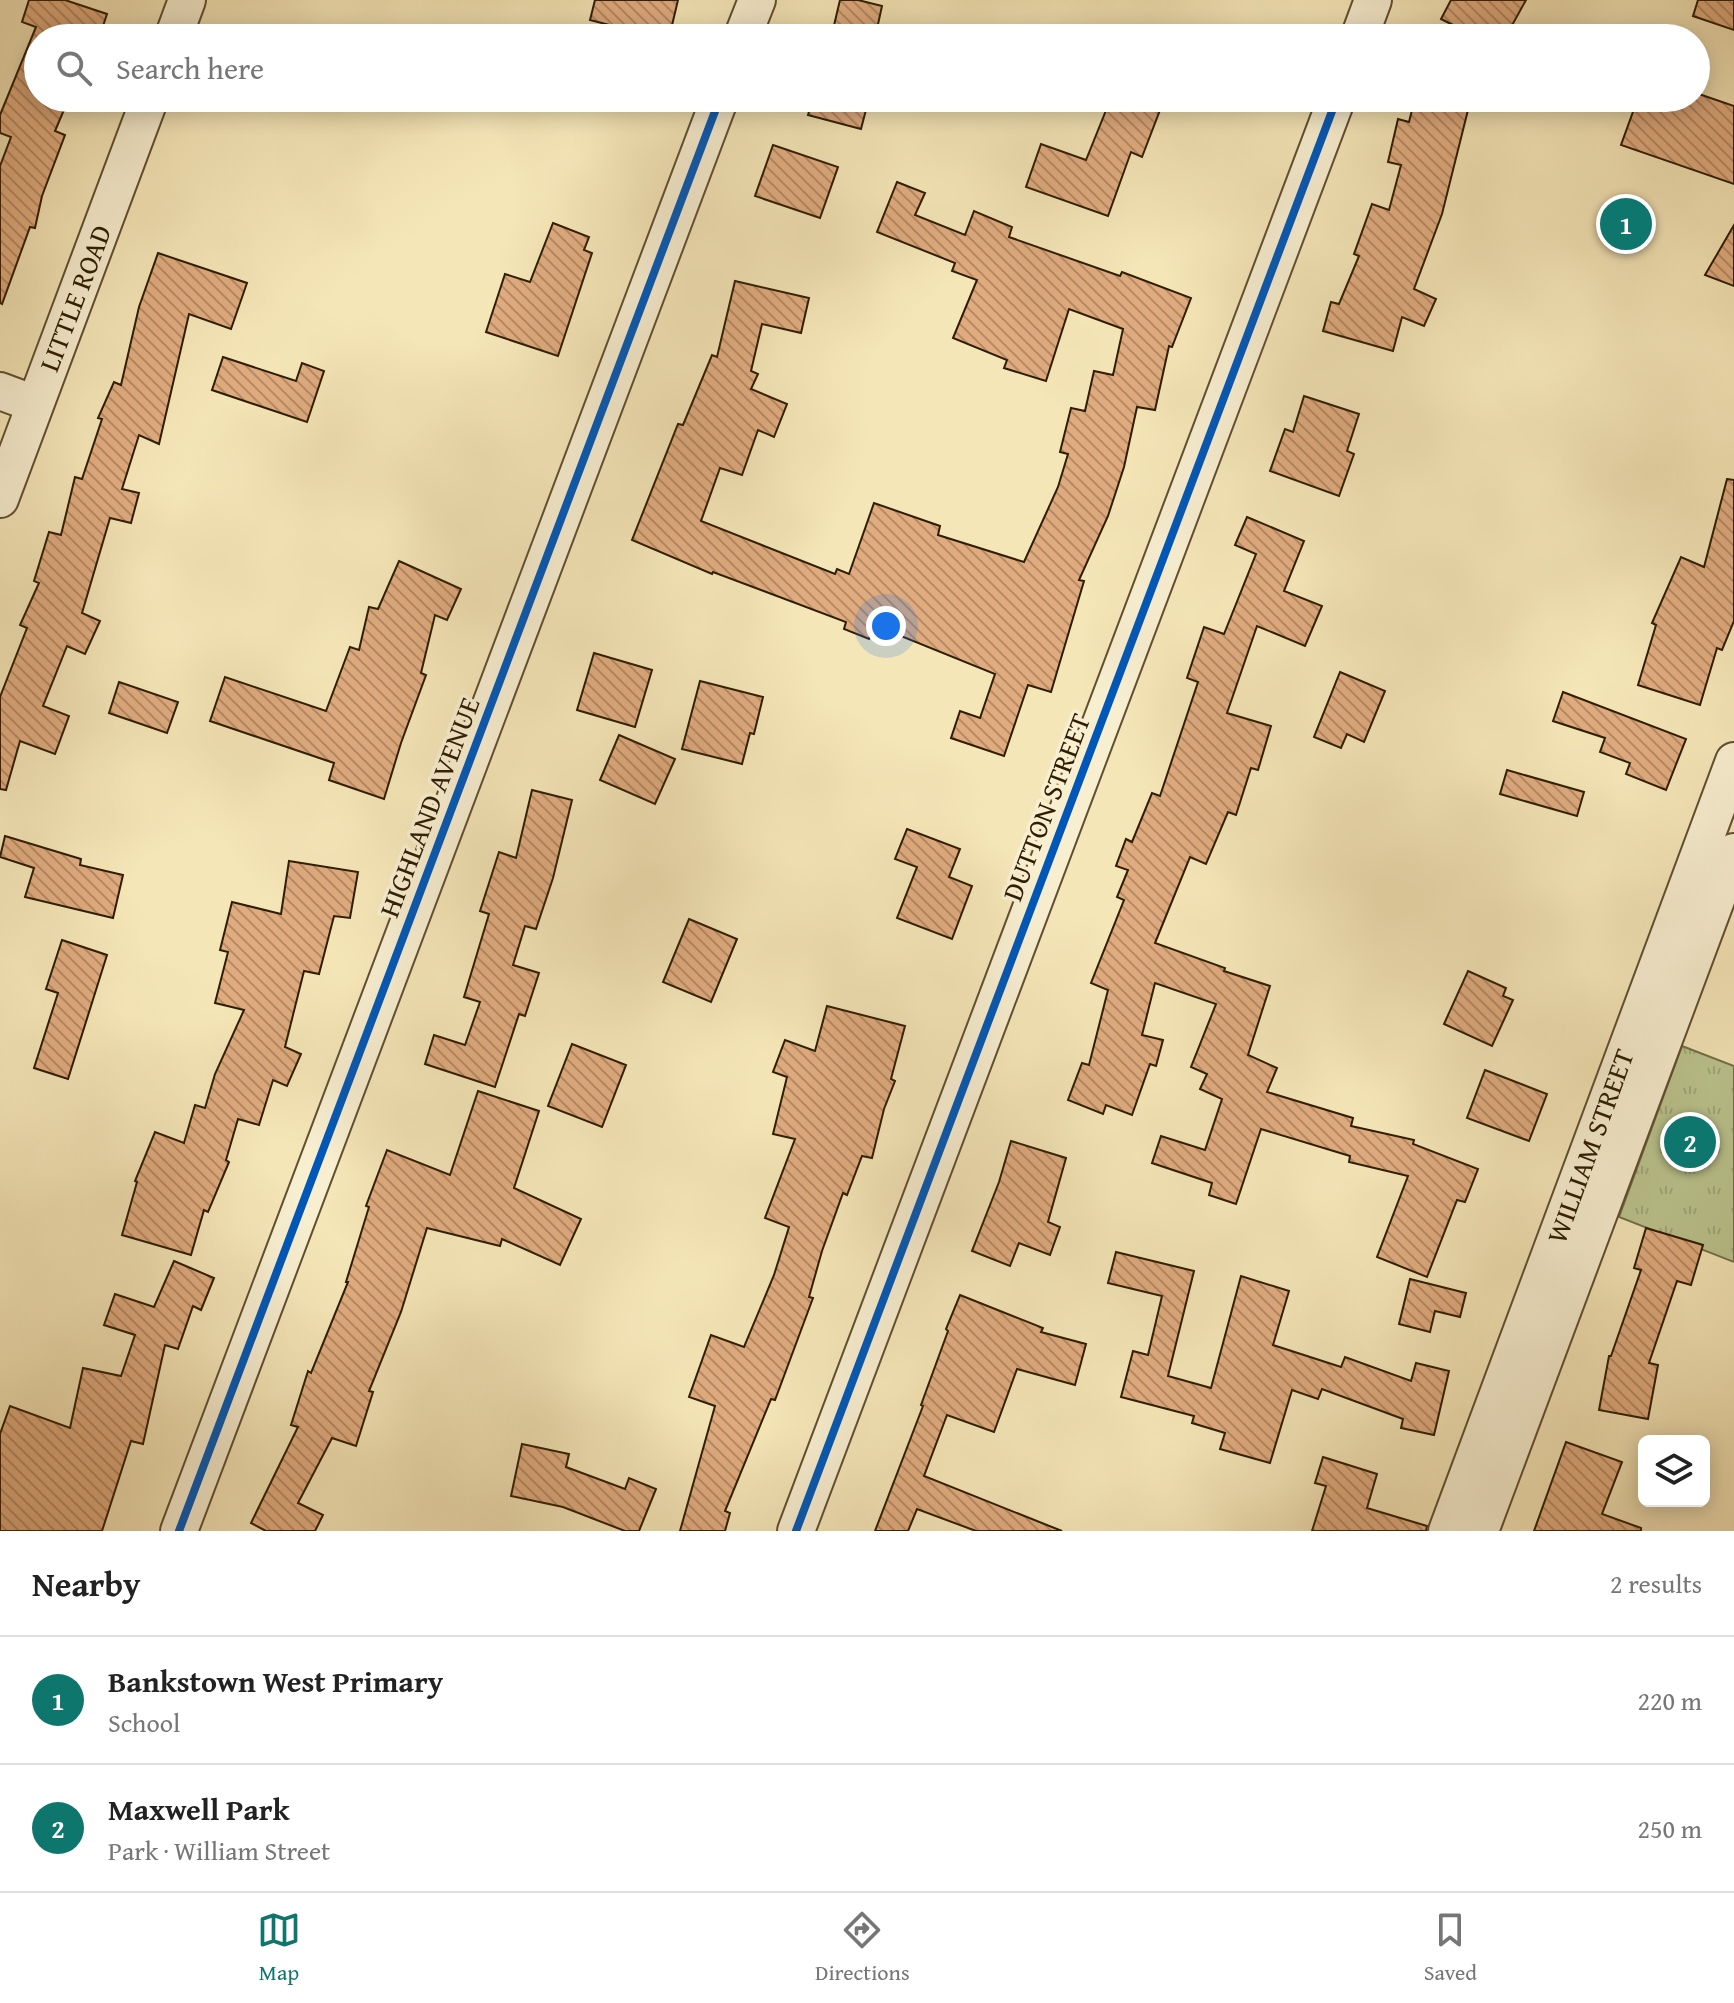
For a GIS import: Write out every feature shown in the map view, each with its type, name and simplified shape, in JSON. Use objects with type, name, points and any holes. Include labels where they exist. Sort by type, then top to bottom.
[{"type":"street","points":[[178,24],[187,0]]},
{"type":"street","points":[[748,24],[757,0]]},
{"type":"street","points":[[1364,24],[1373,0]]},
{"type":"street","name":"LITTLE ROAD","points":[[0,499],[145,112]]},
{"type":"street","name":"HIGHLAND AVENUE","points":[[179,1531],[715,112]]},
{"type":"street","name":"DUTTON STREET","points":[[796,1531],[1332,112]]},
{"type":"street","points":[[0,391],[35,404]]},
{"type":"street","name":"WILLIAM STREET","points":[[1447,1531],[1734,761]]},
{"type":"street","name":"WILLIAM STREET","points":[[1480,1531],[1734,852]]},
{"type":"green space","points":[[1682,1046],[1734,1066],[1734,1262],[1619,1217]]},
{"type":"building","points":[[29,0],[65,0],[107,14],[104,24],[22,22]]},
{"type":"building","points":[[595,0],[678,0],[672,24],[606,24],[590,20]]},
{"type":"building","points":[[840,0],[858,0],[882,6],[878,24],[834,24]]},
{"type":"building","points":[[1451,0],[1526,0],[1513,24],[1451,24],[1441,19]]},
{"type":"building","points":[[1698,0],[1734,0],[1734,30],[1693,16]]},
{"type":"building","points":[[24,56],[24,112],[63,112],[55,131],[65,135],[42,196],[35,228],[30,227],[2,304],[0,166],[11,137],[0,133],[0,115]]},
{"type":"building","points":[[1710,98],[1734,106],[1734,184],[1621,145],[1633,112],[1710,112]]},
{"type":"building","points":[[809,112],[865,112],[861,129],[808,115]]},
{"type":"building","points":[[1105,112],[1159,112],[1142,157],[1131,152],[1108,216],[1026,187],[1041,144],[1086,160]]},
{"type":"building","points":[[1412,112],[1468,112],[1442,214],[1414,289],[1436,299],[1424,326],[1402,317],[1393,351],[1323,331],[1331,302],[1339,304],[1359,256],[1354,254],[1372,204],[1389,210],[1401,165],[1388,162],[1398,119],[1409,122]]},
{"type":"building","points":[[773,145],[838,167],[820,218],[755,196]]},
{"type":"building","points":[[897,182],[925,193],[915,215],[965,235],[974,211],[1012,227],[1009,237],[1120,276],[1122,272],[1191,298],[1172,347],[1169,346],[1155,410],[1137,407],[1124,467],[1108,516],[1079,580],[1084,581],[1051,692],[1028,685],[1004,756],[951,738],[960,711],[980,718],[995,674],[874,625],[869,639],[844,629],[846,622],[712,574],[632,540],[678,424],[683,425],[712,355],[717,357],[735,281],[809,298],[801,333],[762,324],[751,371],[758,374],[751,389],[787,404],[774,437],[758,430],[742,475],[720,468],[701,521],[835,574],[837,569],[849,574],[874,503],[940,526],[938,535],[1024,562],[1058,487],[1068,454],[1060,452],[1071,408],[1085,411],[1094,371],[1113,375],[1123,329],[1069,309],[1046,381],[1004,368],[1007,360],[953,338],[977,280],[952,271],[955,263],[877,232]]},
{"type":"building","points":[[553,223],[589,237],[584,250],[592,253],[558,356],[486,332],[505,274],[530,282]]},
{"type":"building","points":[[1734,225],[1734,286],[1705,275]]},
{"type":"building","points":[[158,253],[247,283],[231,329],[189,314],[159,444],[139,435],[122,489],[139,493],[131,523],[110,518],[82,613],[100,621],[85,654],[67,646],[43,706],[69,716],[55,754],[20,741],[6,790],[0,789],[0,697],[27,628],[20,625],[39,583],[34,581],[49,532],[61,535],[75,477],[82,479],[102,419],[98,418],[114,382],[121,385],[139,307]]},
{"type":"building","points":[[223,357],[296,381],[302,363],[324,371],[307,422],[212,390]]},
{"type":"building","points":[[1304,396],[1359,414],[1347,451],[1354,454],[1339,496],[1270,471],[1285,429],[1293,432]]},
{"type":"building","points":[[1727,479],[1734,480],[1734,621],[1722,650],[1717,648],[1700,705],[1638,685],[1656,625],[1652,623],[1681,557],[1704,567]]},
{"type":"building","points":[[1247,517],[1304,541],[1284,591],[1322,606],[1305,646],[1257,626],[1227,713],[1271,726],[1258,770],[1251,768],[1236,815],[1228,812],[1206,864],[1190,857],[1155,943],[1270,986],[1248,1055],[1277,1068],[1267,1092],[1353,1118],[1351,1126],[1414,1140],[1413,1144],[1478,1169],[1465,1202],[1457,1200],[1427,1277],[1377,1257],[1408,1176],[1349,1162],[1350,1156],[1261,1129],[1236,1204],[1209,1195],[1212,1183],[1152,1163],[1161,1136],[1205,1150],[1222,1099],[1200,1089],[1207,1074],[1191,1067],[1216,1004],[1155,983],[1142,1035],[1163,1040],[1156,1066],[1150,1064],[1132,1115],[1106,1105],[1103,1114],[1068,1100],[1082,1063],[1089,1065],[1108,990],[1091,983],[1124,900],[1117,897],[1128,870],[1116,866],[1126,839],[1132,842],[1152,793],[1160,796],[1198,682],[1187,678],[1204,627],[1224,634],[1256,554],[1235,545]]},
{"type":"building","points":[[399,561],[461,589],[447,620],[435,615],[421,673],[426,675],[384,799],[329,780],[334,763],[210,721],[225,677],[326,711],[350,647],[359,650],[369,607],[378,609]]},
{"type":"building","points":[[594,653],[652,670],[635,727],[577,710]]},
{"type":"building","points":[[1340,672],[1385,691],[1364,742],[1347,734],[1341,748],[1314,737]]},
{"type":"building","points":[[700,681],[763,697],[754,734],[750,733],[742,764],[682,749]]},
{"type":"building","points":[[119,682],[178,702],[167,733],[109,713]]},
{"type":"building","points":[[1563,692],[1686,739],[1666,790],[1626,774],[1630,763],[1600,752],[1605,738],[1553,721]]},
{"type":"building","points":[[619,735],[675,759],[655,804],[600,780]]},
{"type":"building","points":[[1507,770],[1584,792],[1577,816],[1500,794]]},
{"type":"building","points":[[532,790],[572,800],[553,878],[536,929],[525,926],[513,965],[539,973],[525,1016],[519,1014],[495,1087],[425,1064],[434,1035],[465,1045],[480,1002],[464,997],[489,914],[480,911],[499,852],[516,858]]},
{"type":"building","points":[[907,829],[960,849],[949,877],[972,886],[952,939],[897,918],[917,867],[895,859]]},
{"type":"building","points":[[5,836],[81,859],[80,865],[123,875],[113,918],[25,897],[34,868],[0,857]]},
{"type":"building","points":[[289,861],[358,872],[350,918],[334,916],[319,974],[304,971],[285,1047],[301,1054],[287,1086],[273,1080],[259,1125],[238,1119],[226,1160],[229,1162],[208,1212],[204,1210],[191,1255],[122,1235],[135,1181],[155,1132],[184,1143],[195,1105],[205,1108],[215,1074],[244,1010],[215,1003],[228,952],[220,950],[232,902],[281,914]]},
{"type":"building","points":[[689,919],[737,939],[711,1002],[663,982]]},
{"type":"building","points":[[62,940],[107,955],[68,1079],[34,1068],[58,993],[46,989]]},
{"type":"building","points":[[1468,971],[1506,988],[1503,996],[1513,1000],[1492,1046],[1444,1024]]},
{"type":"building","points":[[827,1006],[905,1026],[891,1079],[895,1081],[884,1109],[872,1158],[862,1156],[847,1195],[843,1193],[822,1251],[809,1297],[813,1298],[775,1400],[771,1399],[725,1511],[730,1513],[725,1531],[680,1531],[715,1406],[689,1397],[711,1335],[744,1347],[774,1275],[789,1227],[765,1218],[795,1139],[773,1134],[787,1077],[773,1072],[785,1040],[815,1051]]},
{"type":"building","points":[[572,1044],[626,1065],[602,1127],[548,1106]]},
{"type":"building","points":[[1485,1070],[1547,1094],[1529,1141],[1467,1118]]},
{"type":"building","points":[[478,1091],[539,1111],[514,1188],[581,1219],[560,1265],[502,1239],[500,1246],[427,1228],[401,1312],[369,1391],[373,1392],[356,1446],[332,1438],[298,1503],[323,1515],[315,1531],[266,1531],[251,1523],[298,1427],[291,1425],[308,1371],[311,1373],[348,1282],[369,1207],[366,1206],[387,1150],[450,1175]]},
{"type":"building","points":[[1011,1141],[1066,1158],[1048,1222],[1060,1227],[1050,1255],[1019,1243],[1010,1266],[972,1251]]},
{"type":"building","points":[[1646,1228],[1703,1245],[1691,1285],[1677,1281],[1649,1363],[1658,1365],[1648,1419],[1599,1410],[1609,1356],[1641,1270],[1634,1268]]},
{"type":"building","points":[[1116,1252],[1194,1271],[1168,1376],[1211,1388],[1241,1276],[1289,1291],[1273,1345],[1341,1367],[1345,1357],[1411,1381],[1416,1363],[1449,1371],[1434,1435],[1401,1428],[1403,1419],[1322,1389],[1318,1399],[1292,1390],[1270,1463],[1220,1449],[1225,1433],[1192,1423],[1194,1416],[1121,1397],[1133,1351],[1148,1355],[1162,1296],[1108,1283]]},
{"type":"building","points":[[174,1261],[214,1278],[201,1310],[193,1306],[178,1349],[165,1345],[143,1444],[131,1441],[102,1531],[0,1531],[0,1434],[10,1406],[70,1428],[83,1368],[121,1376],[135,1335],[104,1325],[115,1294],[154,1307]]},
{"type":"building","points":[[1410,1279],[1466,1293],[1460,1317],[1435,1311],[1430,1332],[1399,1324]]},
{"type":"building","points":[[960,1295],[1043,1328],[1041,1332],[1086,1344],[1075,1385],[1017,1369],[994,1432],[947,1415],[924,1476],[1062,1531],[976,1531],[917,1509],[908,1531],[875,1531],[923,1406],[948,1331],[946,1329]]},
{"type":"building","points":[[1566,1442],[1622,1462],[1602,1514],[1641,1528],[1641,1531],[1534,1531]]},
{"type":"building","points":[[522,1444],[569,1454],[566,1467],[625,1489],[629,1478],[656,1489],[639,1531],[625,1531],[563,1507],[511,1496]]},
{"type":"building","points":[[1323,1457],[1377,1474],[1367,1508],[1427,1526],[1426,1531],[1312,1531],[1326,1486],[1315,1483]]},
{"type":"cycle path","points":[[179,1531],[715,112]]},
{"type":"cycle path","points":[[796,1531],[1332,112]]},
{"type":"place","name":"Bankstown West Primary","points":[[1626,224]]},
{"type":"place","name":"Maxwell Park","points":[[1690,1142]]}]
